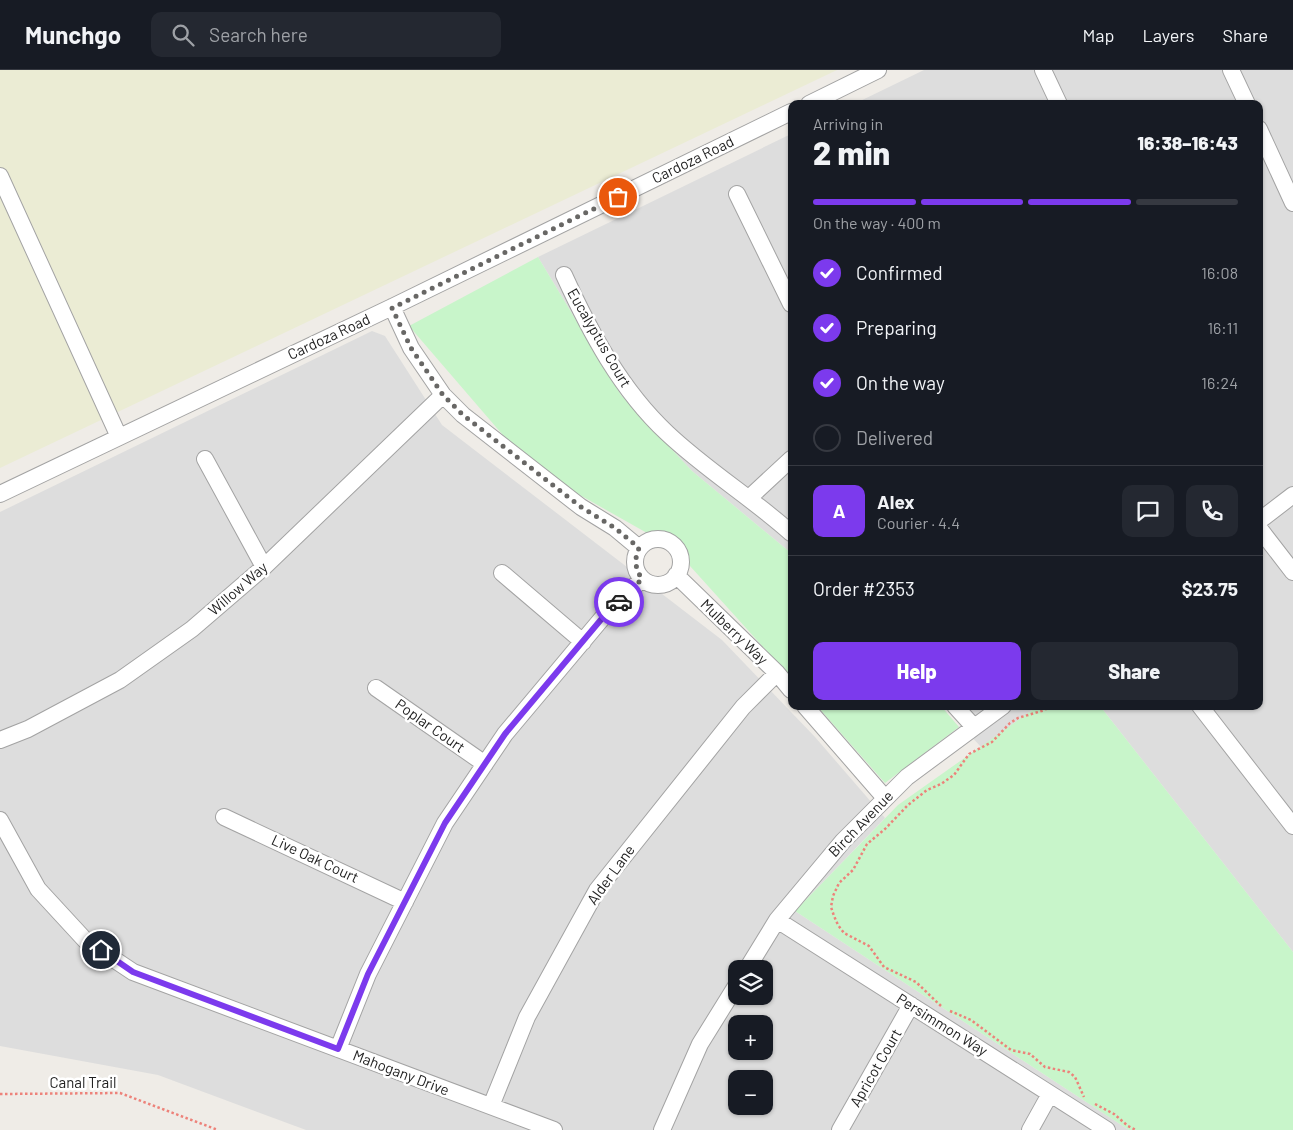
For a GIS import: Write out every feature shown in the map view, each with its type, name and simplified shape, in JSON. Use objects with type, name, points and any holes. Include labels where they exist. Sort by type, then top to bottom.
[{"type":"street","points":[[817,100],[878,70]]},
{"type":"street","points":[[1044,70],[1057,100]]},
{"type":"street","points":[[1231,70],[1245,100]]},
{"type":"street","name":"Cardoza Road","points":[[0,494],[392,308],[788,113]]},
{"type":"street","points":[[1263,138],[1293,202]]},
{"type":"street","points":[[0,176],[119,437]]},
{"type":"street","points":[[737,194],[788,298]]},
{"type":"street","name":"Eucalyptus Court","points":[[564,275],[602,348],[625,384],[645,410],[666,433],[690,454],[749,498],[788,530]]},
{"type":"street","points":[[392,308],[411,348],[443,395],[463,415],[581,507],[615,528],[639,548]]},
{"type":"street","name":"Willow Way","points":[[0,740],[28,729],[120,680],[192,628],[264,567],[443,395]]},
{"type":"street","points":[[205,459],[264,567]]},
{"type":"street","points":[[749,498],[788,462]]},
{"type":"street","points":[[1263,518],[1293,495]]},
{"type":"street","points":[[1263,533],[1293,572]]},
{"type":"street","points":[[653,540],[664,540],[675,546],[681,557],[680,568],[676,575],[672,580],[664,584],[649,583],[642,579],[637,571],[635,558],[639,548],[653,540]]},
{"type":"street","points":[[502,574],[583,642]]},
{"type":"street","name":"Mulberry Way","points":[[676,575],[777,673],[788,686]]},
{"type":"street","points":[[338,1049],[368,974],[445,823],[505,734],[604,616],[642,579]]},
{"type":"street","name":"Alder Lane","points":[[491,1106],[527,1017],[597,890],[743,707],[777,673]]},
{"type":"street","name":"Poplar Court","points":[[376,688],[485,764]]},
{"type":"street","points":[[808,710],[885,798]]},
{"type":"street","points":[[959,710],[974,727]]},
{"type":"street","name":"Birch Avenue","points":[[753,960],[777,920],[843,841],[885,798],[907,777],[997,710]]},
{"type":"street","points":[[1203,710],[1293,826]]},
{"type":"street","name":"Live Oak Court","points":[[224,817],[405,902]]},
{"type":"street","name":"Mahogany Drive","points":[[0,820],[38,889],[85,940],[133,972],[554,1130]]},
{"type":"street","name":"Persimmon Way","points":[[777,920],[1107,1130]]},
{"type":"street","points":[[662,1130],[700,1044],[728,999]]},
{"type":"street","name":"Apricot Court","points":[[840,1130],[911,1006]]},
{"type":"street","points":[[1030,1130],[1050,1094]]},
{"type":"path","points":[[1045,710],[1018,718],[1010,723],[992,742],[969,754],[954,776],[927,790],[908,805],[885,829],[867,844],[853,870],[839,883],[833,896],[831,907],[838,925],[844,933],[869,946],[884,967],[916,982],[947,1010],[971,1020],[1011,1050],[1030,1054],[1045,1067],[1068,1072],[1075,1077],[1083,1096],[1114,1114],[1136,1130]]},
{"type":"path","name":"Canal Trail","points":[[0,1094],[120,1093],[218,1130]]},
{"type":"shaded area","points":[[924,70],[1293,70],[1293,952],[1103,710],[1263,710],[1263,100],[862,100]]},
{"type":"shaded area","points":[[788,135],[788,551],[692,471],[621,395],[538,257]]},
{"type":"shaded area","points":[[372,331],[385,336],[442,425],[722,640],[815,737],[885,818],[795,911],[1129,1130],[306,1130],[158,1075],[0,1046],[0,512]]},
{"type":"shaded area","points":[[947,710],[1032,710],[981,747]]},
{"type":"green space","points":[[0,70],[837,70],[0,468]]},
{"type":"green space","points":[[538,257],[621,395],[692,471],[788,551],[788,675],[690,566],[680,543],[670,536],[647,533],[578,494],[508,441],[409,326]]},
{"type":"green space","points":[[821,710],[944,710],[959,727],[885,783]]},
{"type":"green space","points":[[1032,710],[1103,710],[1293,952],[1293,1130],[1129,1130],[795,911],[898,805]]},
{"type":"way so far","points":[[618,197],[392,308],[411,348],[443,395],[463,415],[581,507],[615,528],[639,548],[635,558],[637,571],[642,579],[619,602]]},
{"type":"route","points":[[101,950],[133,972],[338,1049],[368,974],[445,823],[505,734],[604,616],[619,602]]}]
